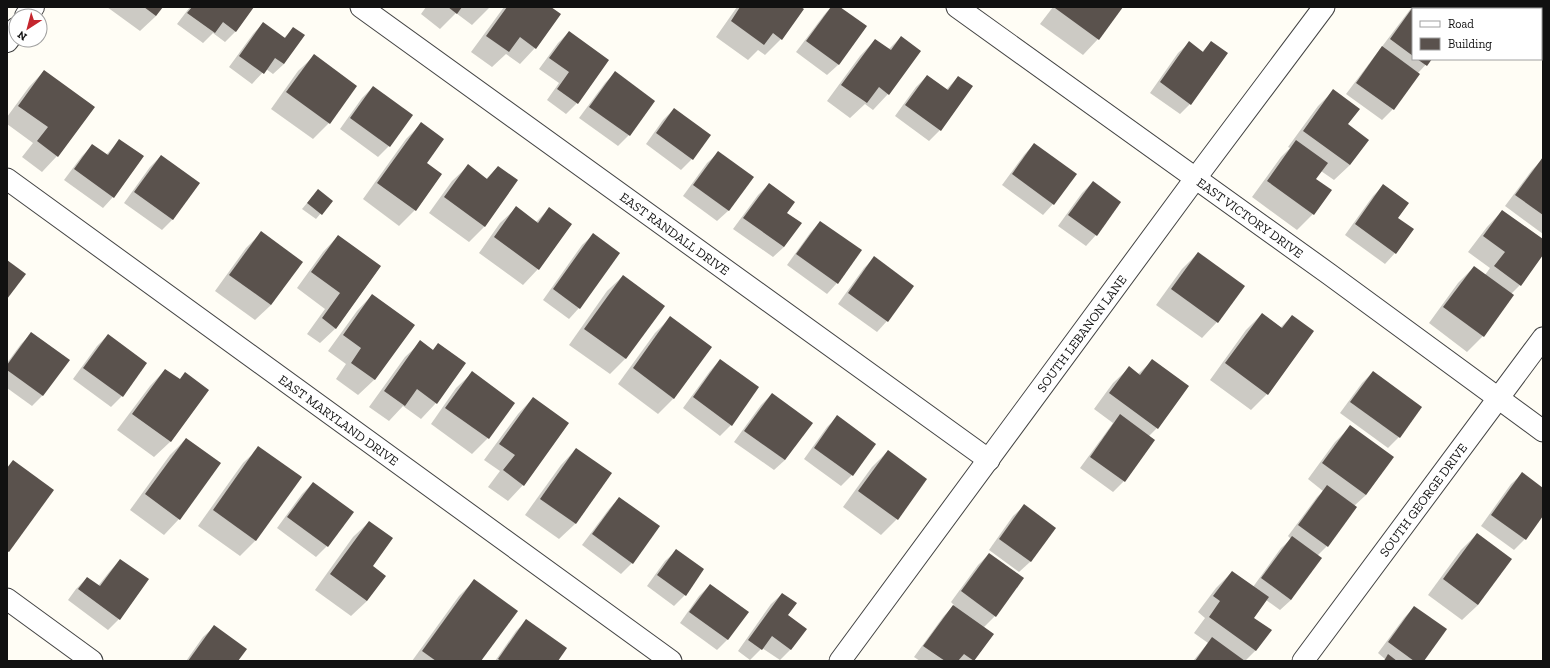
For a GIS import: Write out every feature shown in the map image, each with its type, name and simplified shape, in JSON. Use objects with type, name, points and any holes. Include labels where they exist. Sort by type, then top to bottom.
[{"type":"street","name":"EAST RANDALL DRIVE","points":[[362,7],[989,460]]},
{"type":"street","name":"EAST VICTORY DRIVE","points":[[957,7],[1329,274],[1543,431]]},
{"type":"street","name":"SOUTH LEBANON LANE","points":[[840,661],[1195,179],[1324,7]]},
{"type":"street","name":"EAST MARYLAND DRIVE","points":[[7,179],[671,661]]},
{"type":"street","name":"SOUTH GEORGE DRIVE","points":[[1303,661],[1543,338]]},
{"type":"street","points":[[7,599],[92,661]]},
{"type":"building","points":[[144,7],[163,7],[156,16]]},
{"type":"building","points":[[192,7],[254,7],[236,32],[223,22],[215,33],[187,13]]},
{"type":"building","points":[[448,7],[462,7],[457,14]]},
{"type":"building","points":[[507,7],[551,7],[561,14],[536,49],[520,37],[509,52],[486,36]]},
{"type":"building","points":[[740,7],[801,7],[804,9],[782,40],[773,33],[764,45],[731,21]]},
{"type":"building","points":[[831,7],[840,7],[867,26],[839,65],[806,41]]},
{"type":"building","points":[[1123,7],[1099,40],[1055,8]]},
{"type":"building","points":[[1434,7],[1436,8],[1412,8]]},
{"type":"building","points":[[1412,8],[1412,55],[1390,39]]},
{"type":"building","points":[[263,22],[285,38],[293,27],[305,35],[284,64],[275,58],[264,74],[239,56]]},
{"type":"building","points":[[569,31],[609,60],[578,104],[557,89],[569,72],[549,58]]},
{"type":"building","points":[[901,36],[921,51],[889,95],[879,87],[867,103],[841,85],[875,39],[891,50]]},
{"type":"building","points":[[1189,41],[1203,52],[1211,41],[1228,53],[1191,105],[1160,82]]},
{"type":"building","points":[[1382,46],[1420,74],[1394,110],[1356,83]]},
{"type":"building","points":[[314,54],[357,86],[330,124],[286,92]]},
{"type":"building","points":[[1418,60],[1431,60],[1427,66]]},
{"type":"building","points":[[44,70],[95,107],[58,157],[37,141],[48,127],[18,106]]},
{"type":"building","points":[[615,71],[655,101],[630,136],[589,107]]},
{"type":"building","points":[[927,75],[948,90],[958,76],[973,86],[941,131],[905,105]]},
{"type":"building","points":[[373,86],[413,115],[390,147],[350,118]]},
{"type":"building","points":[[1333,89],[1360,109],[1348,124],[1369,140],[1350,165],[1303,131]]},
{"type":"building","points":[[674,108],[711,135],[693,160],[656,133]]},
{"type":"building","points":[[421,122],[444,139],[427,163],[442,174],[416,211],[377,183]]},
{"type":"building","points":[[119,139],[144,156],[114,198],[74,169],[92,144],[108,155]]},
{"type":"building","points":[[1296,140],[1328,163],[1316,179],[1332,190],[1314,215],[1267,181]]},
{"type":"building","points":[[1034,143],[1077,174],[1054,205],[1012,174]]},
{"type":"building","points":[[718,151],[754,177],[729,211],[693,185]]},
{"type":"building","points":[[161,155],[200,183],[173,220],[134,192]]},
{"type":"building","points":[[1543,157],[1543,215],[1515,195]]},
{"type":"building","points":[[468,164],[487,179],[498,166],[518,180],[485,227],[444,197]]},
{"type":"building","points":[[1093,181],[1121,202],[1097,236],[1068,215]]},
{"type":"building","points":[[769,183],[795,202],[787,213],[802,223],[784,247],[743,218]]},
{"type":"building","points":[[1383,184],[1409,203],[1398,218],[1414,229],[1396,254],[1355,224]]},
{"type":"building","points":[[318,189],[333,201],[322,215],[307,203]]},
{"type":"building","points":[[516,206],[538,223],[549,207],[572,224],[539,270],[494,237]]},
{"type":"building","points":[[1502,210],[1543,239],[1543,255],[1521,286],[1494,266],[1505,252],[1483,236]]},
{"type":"building","points":[[820,221],[862,250],[838,284],[796,254]]},
{"type":"building","points":[[261,231],[303,262],[271,305],[229,275]]},
{"type":"building","points":[[593,233],[620,253],[580,309],[553,289]]},
{"type":"building","points":[[338,235],[381,266],[336,329],[322,318],[340,293],[311,272]]},
{"type":"building","points":[[1198,252],[1245,286],[1218,323],[1171,289]]},
{"type":"building","points":[[874,256],[914,286],[888,322],[848,293]]},
{"type":"building","points":[[7,260],[26,274],[7,299]]},
{"type":"building","points":[[1474,266],[1514,295],[1484,337],[1443,307]]},
{"type":"building","points":[[623,275],[665,306],[626,359],[584,329]]},
{"type":"building","points":[[372,294],[415,325],[375,380],[351,363],[361,348],[343,335]]},
{"type":"building","points":[[1262,313],[1282,328],[1292,315],[1314,331],[1268,395],[1225,363]]},
{"type":"building","points":[[670,316],[712,347],[674,399],[633,368]]},
{"type":"building","points":[[31,332],[70,360],[43,396],[7,370],[7,365]]},
{"type":"building","points":[[108,334],[147,363],[123,397],[83,368]]},
{"type":"building","points":[[420,340],[433,350],[438,343],[466,363],[437,404],[417,389],[405,406],[384,391]]},
{"type":"building","points":[[720,359],[759,387],[732,426],[693,397]]},
{"type":"building","points":[[1152,359],[1189,386],[1158,429],[1109,393],[1129,366],[1140,375]]},
{"type":"building","points":[[165,369],[180,379],[185,372],[209,390],[171,442],[132,414]]},
{"type":"building","points":[[472,371],[515,403],[489,439],[445,408]]},
{"type":"building","points":[[1373,371],[1422,407],[1400,438],[1350,402]]},
{"type":"building","points":[[772,393],[813,423],[785,460],[744,431]]},
{"type":"building","points":[[533,397],[569,423],[524,486],[503,470],[515,455],[499,444]]},
{"type":"building","points":[[1120,414],[1155,440],[1125,482],[1090,457]]},
{"type":"building","points":[[837,415],[876,444],[853,476],[814,448]]},
{"type":"building","points":[[1350,425],[1394,457],[1366,495],[1322,463]]},
{"type":"building","points":[[186,438],[221,463],[180,520],[145,494]]},
{"type":"building","points":[[258,446],[302,477],[256,541],[213,510]]},
{"type":"building","points":[[576,448],[612,473],[576,524],[540,499]]},
{"type":"building","points":[[888,450],[927,479],[898,520],[858,491]]},
{"type":"building","points":[[13,460],[54,490],[9,552],[7,551],[7,468]]},
{"type":"building","points":[[1522,472],[1543,488],[1543,516],[1526,540],[1491,515]]},
{"type":"building","points":[[313,482],[354,512],[328,547],[287,517]]},
{"type":"building","points":[[1327,485],[1357,507],[1328,547],[1298,525]]},
{"type":"building","points":[[619,497],[660,526],[633,564],[592,534]]},
{"type":"building","points":[[1024,504],[1056,528],[1031,562],[999,539]]},
{"type":"building","points":[[369,521],[393,538],[373,566],[386,576],[367,601],[330,574]]},
{"type":"building","points":[[1477,533],[1512,559],[1478,605],[1443,579]]},
{"type":"building","points":[[1292,536],[1322,558],[1291,600],[1261,578]]},
{"type":"building","points":[[676,549],[704,569],[686,596],[657,575]]},
{"type":"building","points":[[989,553],[1024,578],[996,617],[961,591]]},
{"type":"building","points":[[120,559],[149,579],[120,620],[78,589],[87,577],[100,586]]},
{"type":"building","points":[[1232,571],[1269,597],[1254,618],[1272,630],[1256,651],[1209,617],[1220,601],[1213,596]]},
{"type":"building","points":[[474,579],[518,611],[481,661],[436,661],[422,651]]},
{"type":"building","points":[[710,584],[749,612],[728,640],[689,612]]},
{"type":"building","points":[[782,593],[797,603],[788,615],[807,629],[791,650],[772,636],[762,650],[748,640]]},
{"type":"building","points":[[953,605],[994,634],[974,661],[964,654],[958,661],[945,661],[923,646]]},
{"type":"building","points":[[1414,606],[1447,629],[1424,661],[1414,661],[1388,642]]},
{"type":"building","points":[[526,619],[567,648],[558,661],[501,661],[498,659]]},
{"type":"building","points":[[214,625],[247,649],[238,661],[188,661]]},
{"type":"building","points":[[1212,637],[1245,661],[1195,661]]},
{"type":"building","points":[[1388,654],[1397,661],[1384,661]]}]
